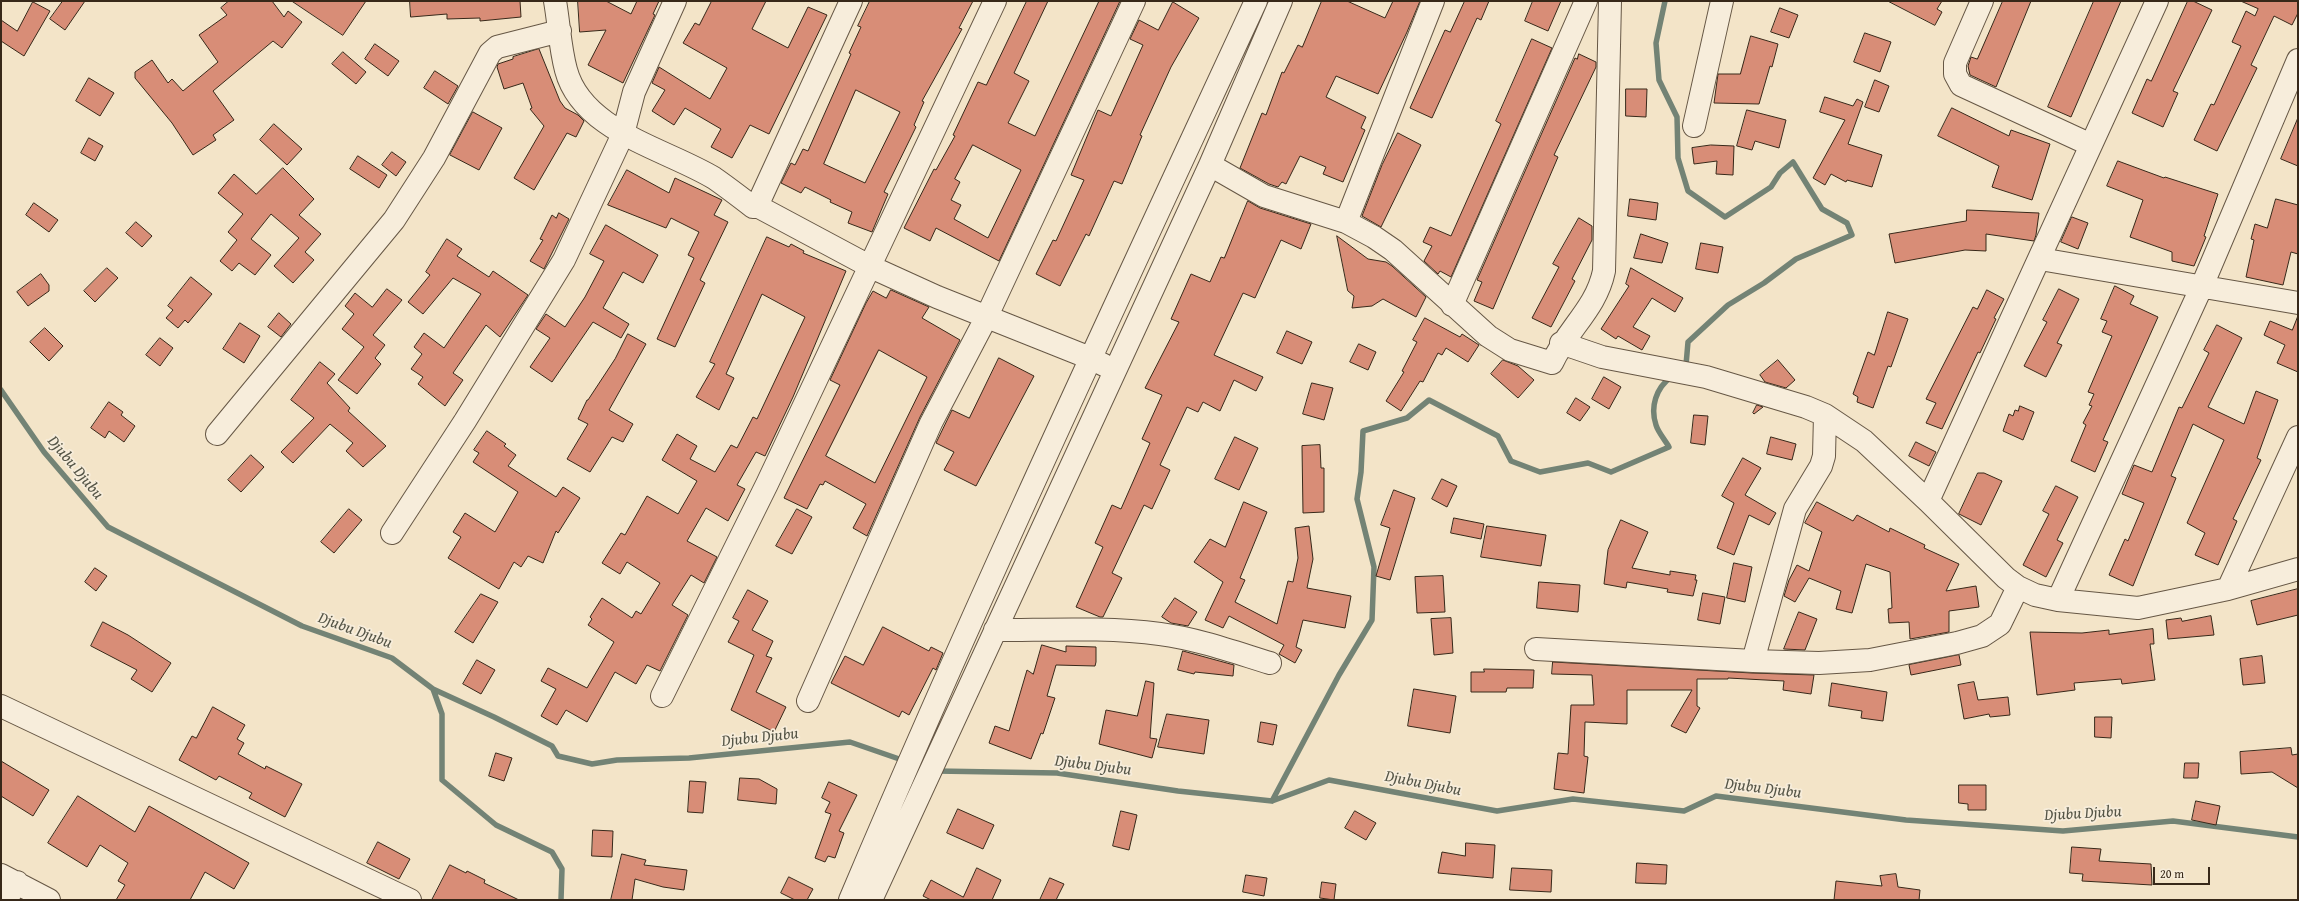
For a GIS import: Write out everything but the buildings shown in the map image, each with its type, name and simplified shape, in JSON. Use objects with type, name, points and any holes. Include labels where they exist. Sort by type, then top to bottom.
[{"type":"street","points":[[555,1],[566,71],[579,97],[597,116],[623,134],[713,178],[753,206],[757,206],[871,267],[986,318],[1090,358],[1114,371]]},
{"type":"street","points":[[392,533],[465,421],[564,260],[623,134],[634,92],[675,1]]},
{"type":"street","points":[[757,206],[851,1]]},
{"type":"street","points":[[662,696],[871,267],[995,1]]},
{"type":"street","points":[[808,700],[931,424],[986,318],[1134,1]]},
{"type":"street","points":[[850,900],[917,744],[1090,358],[1256,1]]},
{"type":"street","points":[[871,900],[1210,165],[1281,1]]},
{"type":"street","points":[[1346,222],[1433,1]]},
{"type":"street","points":[[1452,305],[1586,1]]},
{"type":"street","points":[[1210,165],[1264,196],[1346,222],[1374,237],[1393,250],[1488,336],[1510,350],[1552,363],[1561,343],[1596,299],[1604,271],[1610,1]]},
{"type":"street","points":[[1694,126],[1722,1]]},
{"type":"street","points":[[1982,1],[1955,63],[1955,74],[1961,85],[2090,144]]},
{"type":"street","points":[[1928,501],[2040,259],[2090,144],[2157,1]]},
{"type":"street","points":[[217,434],[394,220],[434,158],[490,53],[497,47],[560,31]]},
{"type":"street","points":[[2058,600],[2202,286],[2298,60]]},
{"type":"street","points":[[2040,259],[2298,303]]},
{"type":"street","points":[[1561,343],[1602,357],[1676,370],[1806,407],[1825,415],[1864,441],[2018,587],[2035,595],[2058,600],[2138,608],[2228,589],[2298,569]]},
{"type":"street","points":[[1753,661],[1795,509],[1821,466],[1824,456],[1825,415]]},
{"type":"street","points":[[2228,589],[2298,437]]},
{"type":"street","points":[[1536,649],[1753,661],[1819,663],[1870,660],[1957,644],[1982,636],[2000,624],[2018,587]]},
{"type":"street","points":[[995,630],[1120,631],[1161,634],[1204,643],[1270,663]]},
{"type":"street","points":[[1,706],[369,892],[410,900]]},
{"type":"street","points":[[8,886],[49,900]]},
{"type":"waterway","points":[[1665,1],[1656,43],[1659,80],[1677,117],[1678,158],[1688,191],[1725,217],[1771,187],[1780,173],[1793,162],[1822,209],[1847,223],[1852,235],[1796,259],[1764,283],[1728,305],[1688,342],[1686,365],[1683,368]]},
{"type":"waterway","points":[[1272,801],[1339,675],[1372,620],[1374,567],[1357,499],[1361,472],[1363,431],[1407,418],[1429,400],[1498,436],[1511,461],[1540,472],[1588,463],[1611,472],[1669,447],[1657,428],[1654,418],[1654,405],[1661,387],[1671,377]]},
{"type":"waterway","name":"Djubu Djubu","points":[[1,390],[44,452],[108,527],[302,626],[392,658],[433,689],[552,746],[558,756],[592,764],[617,760],[689,758],[850,742],[905,761]]},
{"type":"waterway","points":[[433,689],[442,714],[442,780],[496,825],[552,852],[562,869],[561,900]]},
{"type":"waterway","name":"Djubu Djubu","points":[[936,771],[1057,773],[1178,791],[1272,801],[1329,780],[1497,811],[1573,799],[1684,811],[1716,796],[1906,820],[2063,831],[2173,821],[2298,837]]}]
